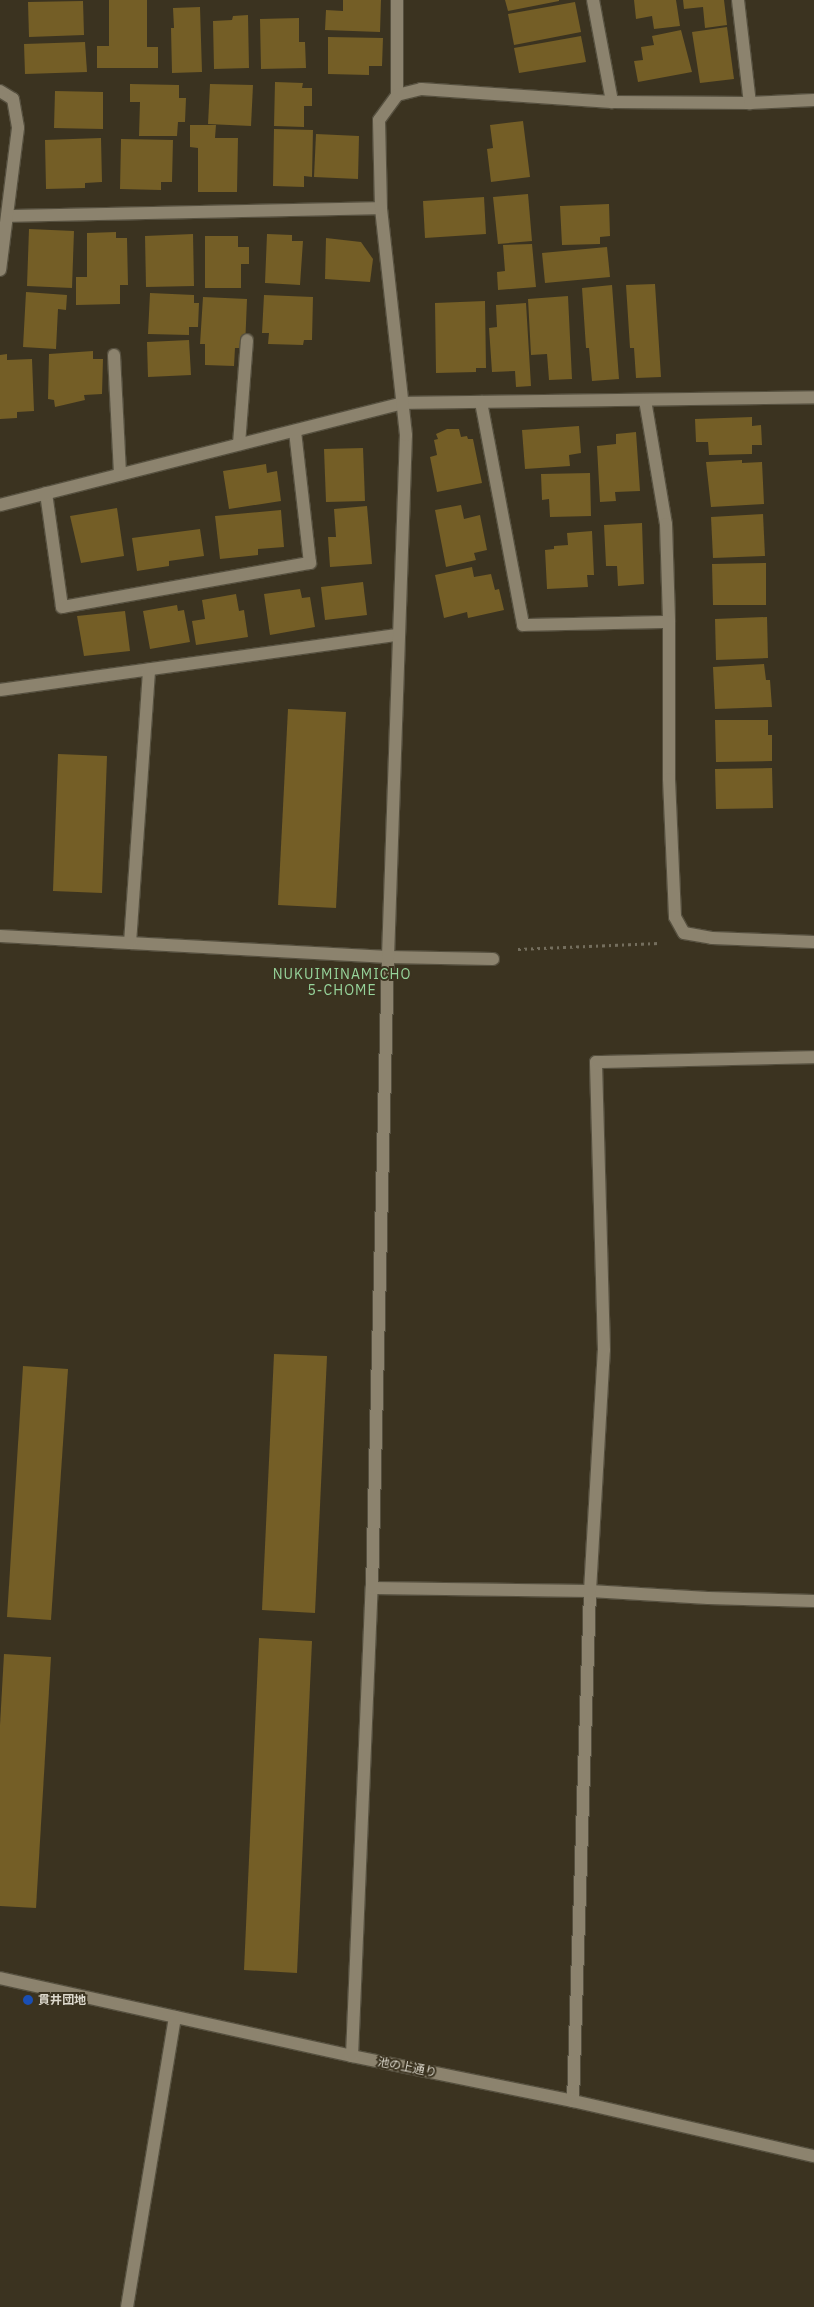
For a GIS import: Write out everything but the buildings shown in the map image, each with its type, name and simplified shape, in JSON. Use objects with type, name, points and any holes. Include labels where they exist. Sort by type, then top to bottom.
[{"type":"street","points":[[352,2056],[372,1588],[388,957],[406,435],[382,208],[379,120],[397,94],[397,0]]},
{"type":"street","points":[[593,0],[612,102]]},
{"type":"street","points":[[738,0],[750,103]]},
{"type":"street","points":[[397,94],[421,89],[612,102],[750,103],[814,100]]},
{"type":"street","points":[[0,90],[13,99],[18,128],[0,270]]},
{"type":"street","points":[[6,216],[382,208]]},
{"type":"street","points":[[240,444],[247,340]]},
{"type":"street","points":[[114,355],[120,474]]},
{"type":"street","points":[[0,506],[402,403],[814,397]]},
{"type":"street","points":[[644,400],[666,524],[670,622],[669,779],[675,917],[684,933],[712,938],[814,942]]},
{"type":"street","points":[[481,402],[523,625],[670,622]]},
{"type":"street","points":[[46,493],[62,606],[310,563],[295,431]]},
{"type":"street","points":[[0,690],[398,636]]},
{"type":"street","points":[[130,943],[149,670]]},
{"type":"street","points":[[0,936],[388,957],[493,958]]},
{"type":"street","points":[[573,2101],[590,1591],[604,1350],[596,1062],[814,1057]]},
{"type":"street","points":[[372,1588],[590,1591],[708,1598],[814,1601]]},
{"type":"street","name":"池の上通り","points":[[0,1978],[352,2056],[573,2101],[814,2156]]},
{"type":"street","points":[[127,2307],[175,2017]]},
{"type":"path","points":[[493,958],[506,949],[665,943],[684,933]]},
{"type":"place","name":"貫井団地","points":[[28,2000]]},
{"type":"district","name":"NUKUIMINAMICHO 5-CHOME","points":[[342,982]]}]
